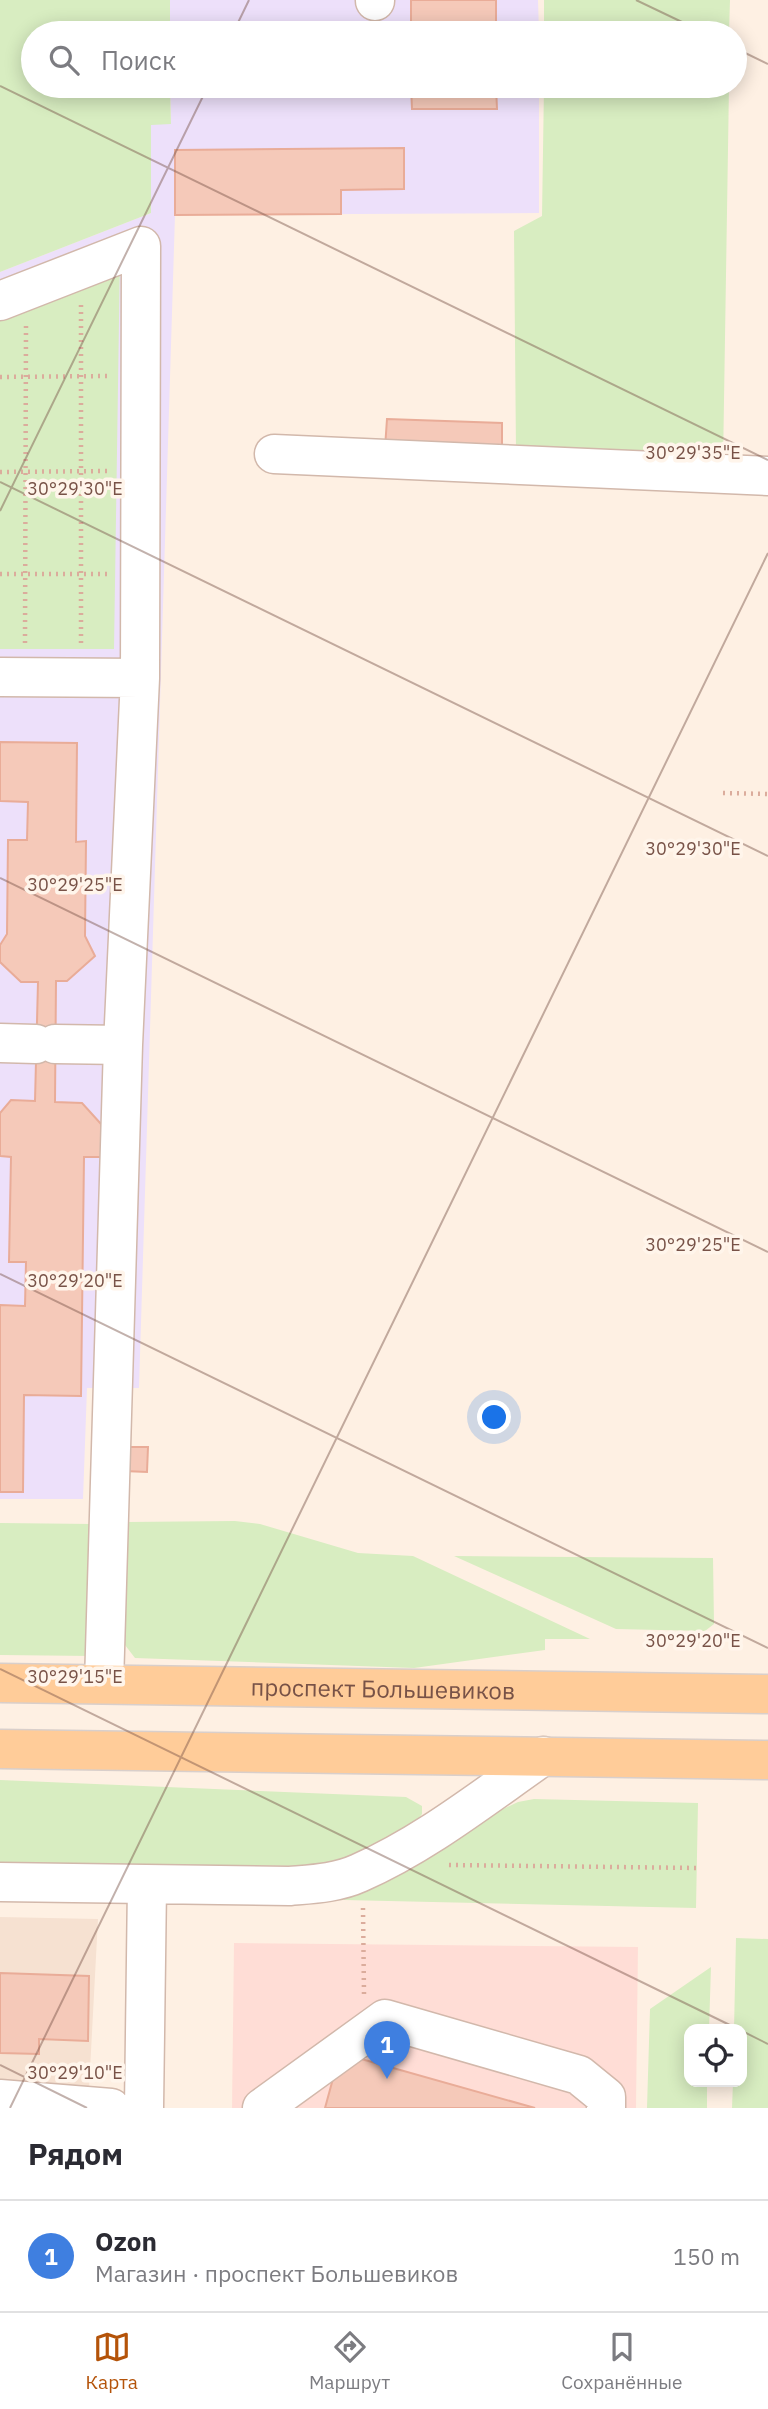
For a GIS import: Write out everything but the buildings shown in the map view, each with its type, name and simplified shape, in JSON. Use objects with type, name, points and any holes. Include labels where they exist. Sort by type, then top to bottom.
[{"type":"main road","name":"проспект Большевиков","points":[[0,1683],[768,1695]]},
{"type":"main road","points":[[0,1749],[768,1760]]},
{"type":"street","points":[[13,296],[141,246],[140,678],[123,1045],[104,1684]]},
{"type":"street","points":[[274,454],[768,475]]},
{"type":"street","points":[[12,677],[140,678]]},
{"type":"street","points":[[31,1044],[123,1045]]},
{"type":"street","points":[[0,1882],[290,1886],[325,1883],[358,1874],[432,1832],[543,1756]]},
{"type":"street","points":[[144,2108],[147,1885]]},
{"type":"street","points":[[261,2108],[385,2019],[579,2075],[606,2097],[606,2108]]},
{"type":"street","points":[[0,2099],[111,2108]]},
{"type":"path","points":[[81,270],[81,678]]},
{"type":"path","points":[[12,677],[25,574],[26,472],[26,376],[13,296]]},
{"type":"path","points":[[0,377],[140,376]]},
{"type":"path","points":[[0,472],[140,471]]},
{"type":"path","points":[[0,573],[140,575]]},
{"type":"path","points":[[723,793],[768,794]]},
{"type":"shaded area","points":[[170,0],[538,0],[539,21],[170,21]]},
{"type":"shaded area","points":[[170,98],[539,98],[539,213],[175,215],[139,1388],[87,1388],[83,1499],[0,1499],[0,272],[151,213],[151,124],[171,124]]},
{"type":"shaded area","points":[[0,1917],[98,1919],[88,2108],[0,2108]]},
{"type":"shaded area","points":[[234,1943],[638,1947],[636,2108],[232,2108]]},
{"type":"green space","points":[[0,0],[170,0],[170,21],[21,21],[21,98],[170,98],[171,124],[151,125],[151,213],[0,272]]},
{"type":"green space","points":[[544,0],[730,0],[729,21],[544,21]]},
{"type":"green space","points":[[544,98],[729,98],[723,464],[516,451],[514,231],[542,216]]},
{"type":"green space","points":[[120,254],[114,649],[0,649],[0,301]]},
{"type":"green space","points":[[235,1521],[260,1524],[358,1553],[413,1556],[590,1639],[545,1639],[545,1650],[414,1668],[135,1658],[125,1645],[127,1522]]},
{"type":"green space","points":[[0,1523],[93,1524],[93,1656],[0,1655]]},
{"type":"green space","points":[[454,1556],[713,1558],[714,1624],[705,1631],[616,1629]]},
{"type":"green space","points":[[0,1780],[406,1797],[422,1806],[422,1814],[413,1825],[338,1863],[300,1866],[0,1863]]},
{"type":"green space","points":[[534,1799],[698,1803],[696,1908],[344,1900],[344,1896],[392,1877],[503,1809]]},
{"type":"green space","points":[[736,1938],[768,1939],[768,2108],[732,2108],[733,2087],[747,2087],[747,2024],[734,2024]]},
{"type":"green space","points":[[711,1967],[709,2024],[684,2024],[684,2087],[707,2087],[707,2108],[647,2108],[650,2009]]},
{"type":"place","name":"Ozon","points":[[387,2079]]}]
